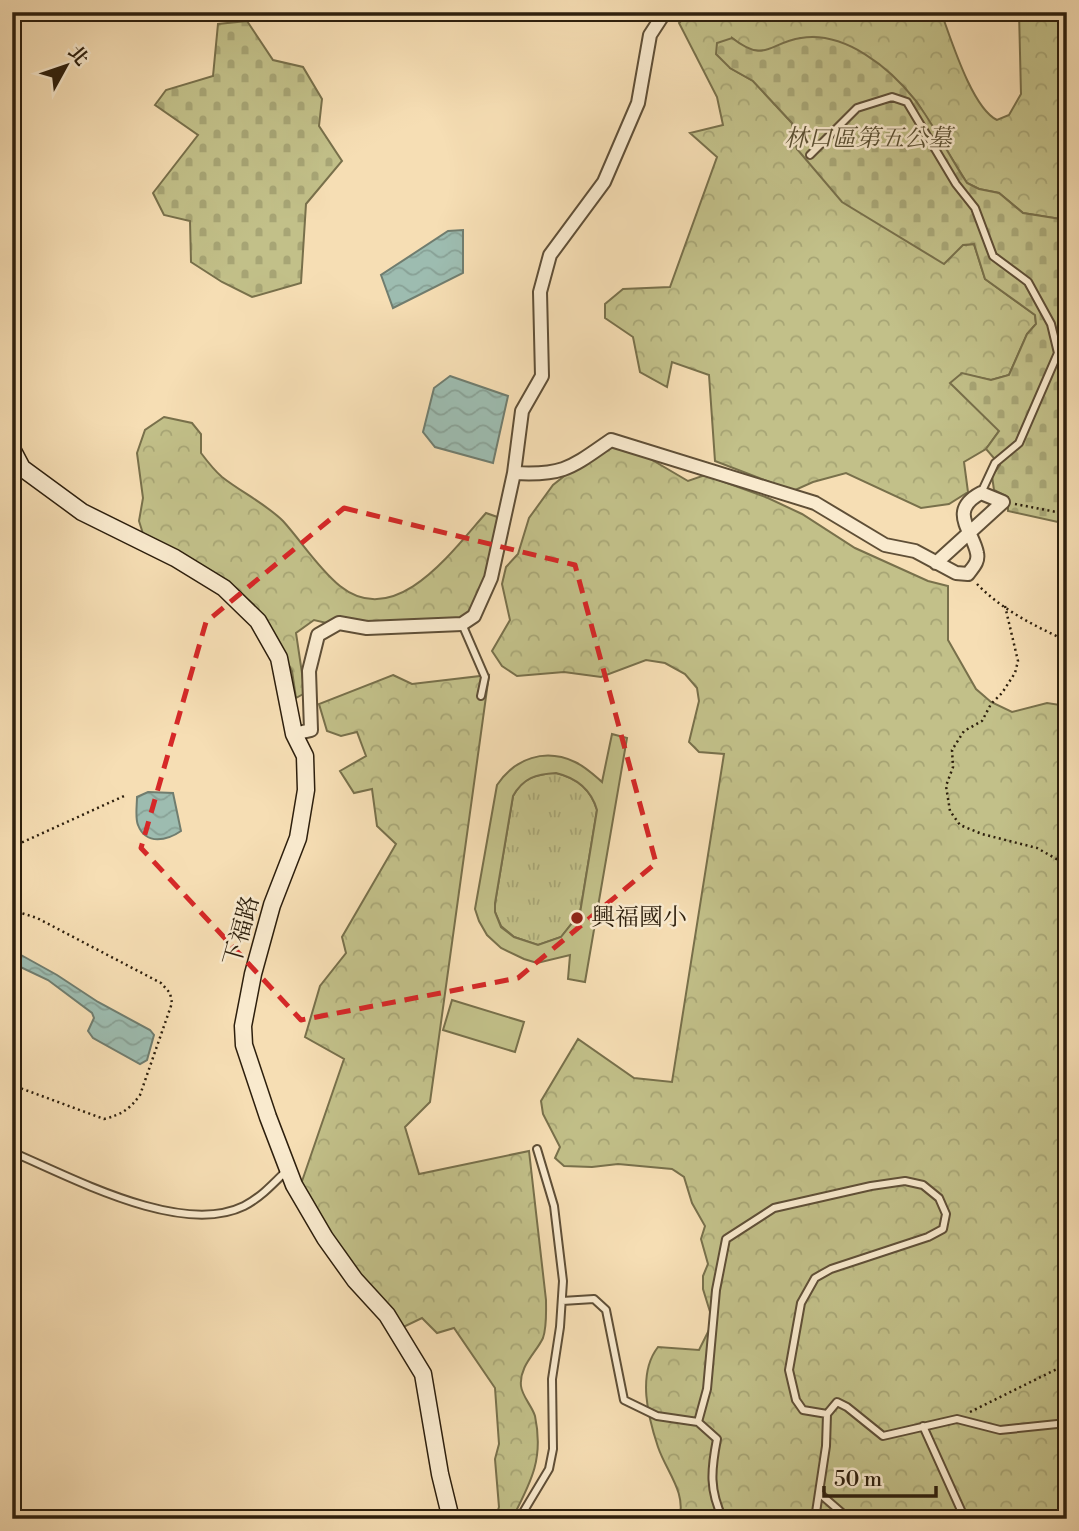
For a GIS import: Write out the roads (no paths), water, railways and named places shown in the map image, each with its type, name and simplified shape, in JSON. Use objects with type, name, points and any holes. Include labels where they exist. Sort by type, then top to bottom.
[{"type":"main road","name":"下福路","points":[[12,449],[22,468],[82,512],[175,558],[224,588],[258,621],[279,657],[294,734],[305,756],[304,813],[298,838],[263,934],[243,1026],[244,1045],[287,1170],[325,1238],[355,1280],[387,1315],[424,1374],[440,1474],[451,1519]]},
{"type":"street","points":[[294,734],[311,730],[309,671],[318,635],[339,623],[367,628],[462,624],[474,616],[491,578],[514,473],[522,411],[542,376],[540,292],[550,255],[604,182],[638,103],[649,35],[666,12]]},
{"type":"street","points":[[514,473],[542,475],[572,468],[611,440],[815,503],[885,545],[915,551],[936,563],[956,573],[968,574],[976,564],[977,554],[969,536],[965,527],[965,508],[971,498],[981,493],[1003,502],[969,536],[936,563]]},
{"type":"lane","points":[[810,155],[857,108],[892,97],[907,102],[956,184],[975,208],[993,256],[1028,282],[1051,324],[1058,353],[1019,443],[995,463],[981,493]]},
{"type":"lane","points":[[462,624],[485,677],[481,696]]},
{"type":"lane","points":[[519,1519],[549,1469],[553,1449],[552,1379],[563,1281],[554,1206],[537,1149]]},
{"type":"lane","points":[[12,1152],[109,1194],[191,1216],[219,1213],[244,1206],[270,1187],[287,1170]]},
{"type":"lane","points":[[698,1422],[707,1389],[716,1290],[726,1239],[775,1208],[871,1186],[905,1181],[923,1185],[939,1198],[946,1214],[943,1229],[928,1237],[831,1269],[815,1278],[801,1303],[789,1370],[796,1400],[803,1410],[827,1414]]},
{"type":"lane","points":[[562,1301],[594,1299],[606,1310],[624,1400],[657,1416],[698,1422],[717,1439],[711,1472],[715,1503],[723,1519]]},
{"type":"lane","points":[[815,1519],[827,1446],[827,1414],[836,1402],[883,1436],[957,1419],[1000,1430],[1067,1423]]},
{"type":"lane","points":[[923,1426],[965,1519]]},
{"type":"lane","points":[[819,1493],[849,1519]]},
{"type":"water","points":[[463,230],[463,273],[393,308],[381,275],[448,231]]},
{"type":"water","points":[[450,376],[508,396],[493,463],[435,447],[423,432],[434,388]]},
{"type":"water","points":[[148,792],[173,793],[181,831],[164,839],[152,838],[142,832],[137,819],[137,797]]},
{"type":"water","points":[[12,950],[150,1030],[154,1035],[147,1060],[140,1064],[93,1038],[88,1031],[94,1018],[92,1013],[48,980],[12,963]]},
{"type":"place","name":"興福國小","points":[[577,918]]},
{"type":"park label","name":"林口區第五公墓","points":[[868,139]]}]
